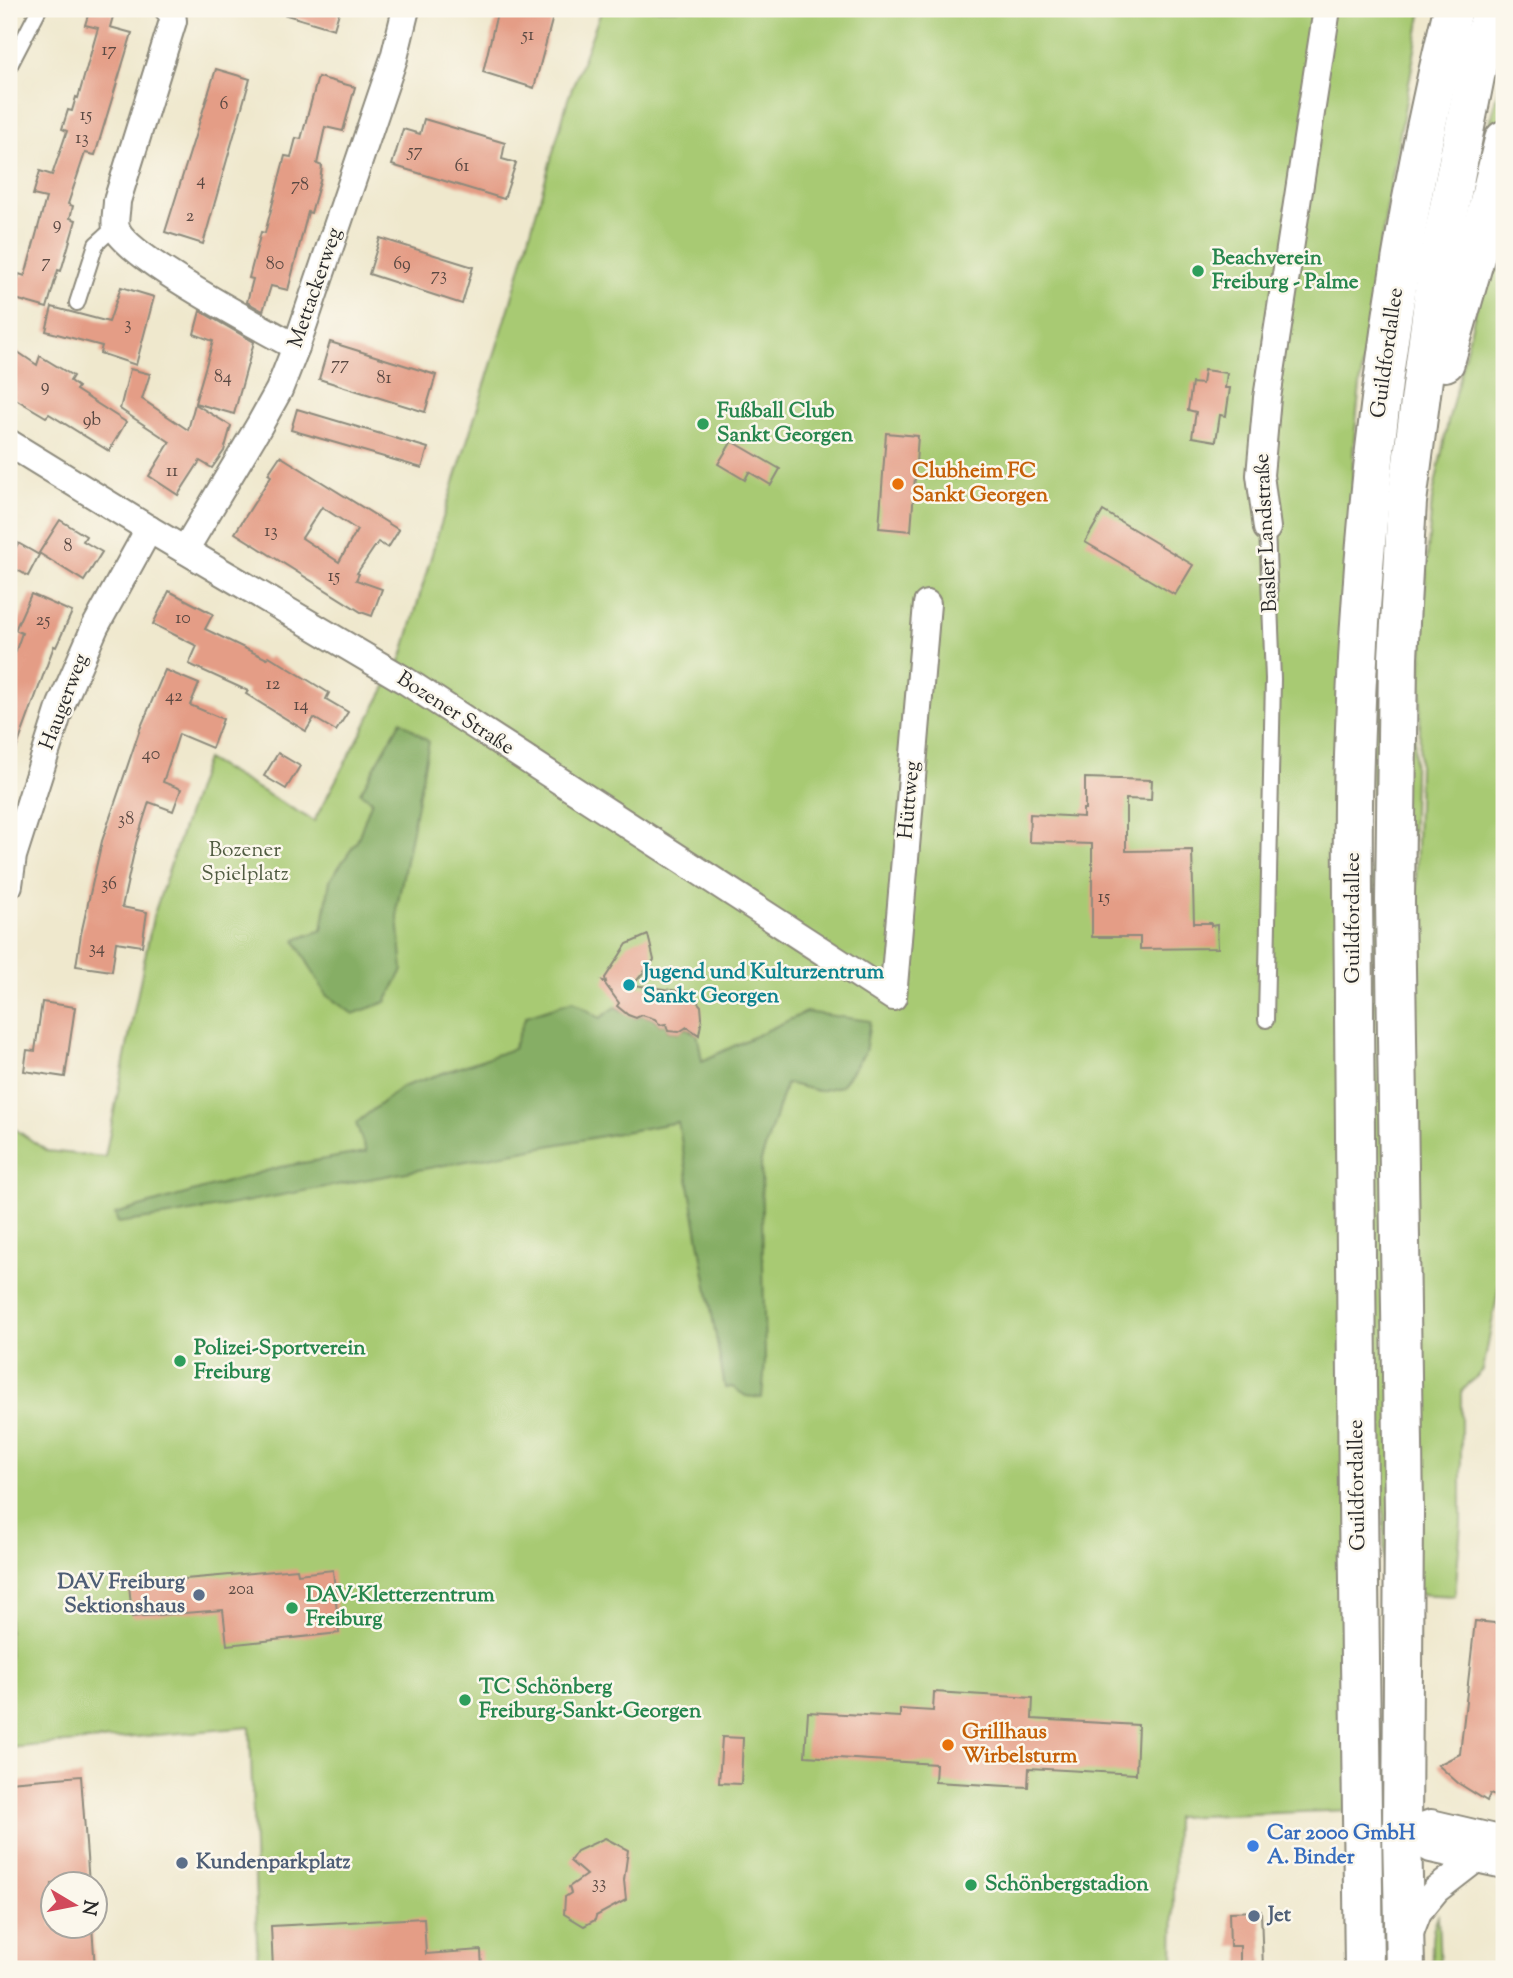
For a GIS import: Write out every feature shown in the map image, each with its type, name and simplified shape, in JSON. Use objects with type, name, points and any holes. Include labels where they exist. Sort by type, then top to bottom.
[{"type":"main road","points":[[1432,9],[1433,91]]},
{"type":"main road","name":"Guildfordallee","points":[[1364,1969],[1358,1504],[1354,756],[1364,588],[1389,340],[1408,217],[1433,91],[1453,9]]},
{"type":"main road","name":"Guildfordallee","points":[[1405,1958],[1402,1833],[1404,1511],[1395,888],[1398,657],[1407,502],[1438,263],[1480,51],[1493,9]]},
{"type":"main road","points":[[1407,502],[1478,247],[1504,140]]},
{"type":"main road","points":[[1361,1835],[1402,1833]]},
{"type":"street","name":"Mettackerweg","points":[[185,550],[279,390],[394,58],[406,9]]},
{"type":"street","name":"Basler Landstraße","points":[[1267,528],[1260,475],[1267,398],[1327,9]]},
{"type":"street","points":[[171,10],[173,21],[117,201],[115,227],[129,246],[199,292],[296,347]]},
{"type":"street","name":"Bozener Straße","points":[[9,443],[406,681],[893,997]]},
{"type":"street","name":"Haugerweg","points":[[9,885],[13,856],[61,705],[95,627],[149,529]]},
{"type":"street","name":"Hüttweg","points":[[893,997],[926,604]]},
{"type":"street","points":[[1402,1833],[1431,1823],[1504,1840]]},
{"type":"street","points":[[1402,1833],[1431,1849],[1504,1865]]},
{"type":"street","points":[[1405,1958],[1418,1912],[1436,1890],[1476,1859]]},
{"type":"lane","points":[[9,67],[39,9]]},
{"type":"lane","points":[[77,303],[96,244],[115,227]]},
{"type":"lane","name":"Basler Landstraße","points":[[1266,1020],[1273,679],[1267,528]]},
{"type":"green space","name":"Bozener Spielplatz","points":[[602,9],[1422,9],[1374,286],[1353,453],[1352,1810],[1175,1817],[1173,1969],[258,1969],[250,1727],[9,1748],[9,1125],[47,1151],[105,1157],[153,917],[206,759],[314,821],[402,657],[510,305],[568,99]]},
{"type":"green space","points":[[1468,9],[1481,9],[1427,251],[1389,1780],[1383,1488],[1375,1408],[1372,737],[1380,566],[1403,340]]},
{"type":"green space","points":[[1504,59],[1504,111],[1485,201],[1463,253]]},
{"type":"green space","points":[[1504,197],[1504,1260],[1483,1370],[1461,1392],[1461,1524],[1455,1596],[1416,1594],[1407,937],[1416,882],[1423,610],[1432,500],[1448,422]]},
{"type":"green space","points":[[401,721],[429,742],[397,907],[403,970],[386,1002],[353,1014],[326,995],[295,940],[322,930],[330,880],[357,841],[372,800],[360,793]]},
{"type":"green space","points":[[573,1001],[600,1018],[616,1007],[636,1018],[642,1015],[655,1019],[660,1025],[666,1024],[668,1031],[679,1032],[686,1028],[697,1032],[702,1061],[806,1012],[870,1021],[865,1052],[841,1086],[818,1091],[786,1083],[761,1161],[765,1363],[762,1398],[746,1396],[732,1387],[725,1388],[678,1122],[169,1216],[118,1223],[115,1214],[280,1167],[366,1152],[356,1123],[402,1087],[513,1049],[526,1016]]},
{"type":"green space","points":[[1438,1916],[1440,1969],[1432,1969],[1433,1935]]},
{"type":"building","points":[[90,9],[114,13],[110,27],[132,33],[95,155],[85,153],[68,204],[73,206],[70,218],[76,220],[47,308],[12,298],[19,274],[25,276],[46,198],[33,195],[40,171],[52,175],[67,131],[62,129],[68,110],[72,111],[76,97],[78,98],[98,28],[85,25]]},
{"type":"building","points":[[283,9],[340,9],[334,29],[283,14]]},
{"type":"building","points":[[498,9],[555,9],[534,88],[483,72]]},
{"type":"building","points":[[216,69],[250,79],[203,244],[165,232]]},
{"type":"building","points":[[318,77],[355,87],[343,131],[325,127],[317,164],[322,166],[320,181],[311,213],[308,212],[288,290],[271,286],[263,311],[247,302],[253,279],[249,278],[261,232],[265,233],[285,156],[291,157],[296,138],[301,139]]},
{"type":"building","points":[[424,119],[505,143],[502,159],[516,163],[504,199],[392,165],[403,129],[420,134]]},
{"type":"building","points":[[380,238],[473,267],[462,304],[369,274]]},
{"type":"building","points":[[121,287],[154,297],[136,365],[100,353],[102,346],[46,331],[52,307],[109,322]]},
{"type":"building","points":[[200,311],[254,342],[234,414],[195,403],[213,341],[194,334]]},
{"type":"building","points":[[330,342],[436,375],[425,412],[319,379]]},
{"type":"building","points":[[9,346],[37,365],[40,356],[73,376],[70,381],[78,387],[76,390],[126,422],[109,451],[49,414],[46,417],[9,395]]},
{"type":"building","points":[[130,369],[150,374],[142,399],[188,430],[195,404],[231,426],[224,451],[212,468],[200,461],[178,495],[149,476],[170,442],[120,409]]},
{"type":"building","points":[[1204,370],[1227,373],[1225,388],[1230,388],[1226,416],[1220,415],[1216,441],[1192,437],[1196,412],[1188,410],[1192,383],[1202,384]]},
{"type":"building","points":[[297,409],[428,448],[422,468],[291,430]]},
{"type":"building","name":"Clubheim FC Sankt Georgen","points":[[886,433],[918,436],[911,531],[879,528]]},
{"type":"building","points":[[732,441],[780,469],[771,485],[749,472],[745,480],[718,464]]},
{"type":"building","points":[[280,456],[399,530],[388,548],[378,542],[357,573],[359,574],[356,580],[382,589],[372,616],[361,612],[235,533],[271,476],[268,474]],"holes":[[[322,507],[357,530],[339,562],[302,538]]]},
{"type":"building","points":[[1103,511],[1193,565],[1175,595],[1085,542]]},
{"type":"building","points":[[60,520],[86,536],[83,541],[102,552],[84,581],[39,553]]},
{"type":"building","points":[[18,543],[39,555],[28,576],[9,565]]},
{"type":"building","points":[[169,591],[213,614],[205,629],[267,659],[269,656],[329,693],[326,699],[348,712],[336,731],[314,718],[306,731],[246,694],[248,691],[189,664],[197,646],[153,624]]},
{"type":"building","points":[[31,594],[72,612],[56,647],[54,646],[9,763],[9,670],[22,633],[15,630]]},
{"type":"building","points":[[165,670],[199,684],[190,705],[223,719],[212,748],[179,734],[163,782],[181,789],[173,811],[149,802],[136,843],[122,907],[147,912],[142,946],[116,942],[112,971],[76,966],[102,841],[140,729]]},
{"type":"building","points":[[278,753],[300,766],[286,789],[264,776]]},
{"type":"building","points":[[1085,778],[1152,780],[1151,800],[1126,799],[1126,851],[1192,850],[1194,923],[1217,925],[1218,948],[1140,949],[1140,937],[1092,937],[1092,844],[1029,842],[1030,814],[1083,817]]},
{"type":"building","name":"Jugend und Kulturzentrum Sankt Georgen","points":[[648,935],[654,960],[633,985],[694,993],[694,998],[701,1006],[699,1035],[687,1027],[679,1032],[668,1031],[666,1024],[660,1025],[655,1019],[628,1015],[617,1006],[619,1003],[603,981],[606,982],[605,978],[627,944]]},
{"type":"building","points":[[42,1002],[75,1007],[65,1077],[24,1071],[27,1050],[35,1051]]},
{"type":"building","points":[[297,1569],[298,1574],[333,1570],[339,1633],[227,1645],[223,1610],[132,1617],[129,1584]]},
{"type":"building","points":[[1475,1621],[1504,1624],[1504,1799],[1490,1794],[1487,1801],[1458,1783],[1438,1765],[1460,1754]]},
{"type":"building","points":[[934,1692],[1033,1698],[1032,1719],[1138,1725],[1136,1774],[1029,1768],[1028,1787],[935,1782],[936,1764],[805,1756],[808,1712],[900,1717],[900,1709],[933,1711]]},
{"type":"building","points":[[722,1737],[743,1738],[741,1784],[719,1783]]},
{"type":"building","points":[[81,1776],[88,1870],[38,1870],[38,1940],[93,1940],[95,1969],[9,1969],[9,1782]]},
{"type":"building","points":[[605,1838],[628,1850],[624,1880],[626,1900],[596,1916],[595,1920],[584,1926],[564,1914],[565,1897],[571,1893],[569,1887],[586,1875],[570,1861],[577,1851]]},
{"type":"building","points":[[1261,1911],[1263,1969],[1240,1969],[1240,1946],[1230,1946],[1229,1912]]},
{"type":"building","points":[[424,1918],[426,1954],[481,1950],[482,1969],[273,1969],[271,1926]]},
{"type":"place","name":"Beachverein Freiburg - Palme","points":[[1198,271]]},
{"type":"place","name":"Fußball Club Sankt Georgen","points":[[703,424]]},
{"type":"place","name":"Clubheim FC Sankt Georgen","points":[[898,484]]},
{"type":"place","name":"Jugend und Kulturzentrum Sankt Georgen","points":[[629,985]]},
{"type":"place","name":"Polizei-Sportverein Freiburg","points":[[180,1361]]},
{"type":"place","name":"DAV Freiburg Sektionshaus","points":[[199,1595]]},
{"type":"place","name":"DAV-Kletterzentrum Freiburg","points":[[292,1608]]},
{"type":"place","name":"TC Schönberg Freiburg-Sankt-Georgen","points":[[465,1700]]},
{"type":"place","name":"Grillhaus Wirbelsturm","points":[[948,1745]]},
{"type":"place","name":"Car 2000 GmbH A. Binder","points":[[1253,1846]]},
{"type":"place","name":"Kundenparkplatz","points":[[182,1863]]},
{"type":"place","name":"Schönbergstadion","points":[[971,1885]]},
{"type":"place","name":"Jet","points":[[1254,1916]]}]
